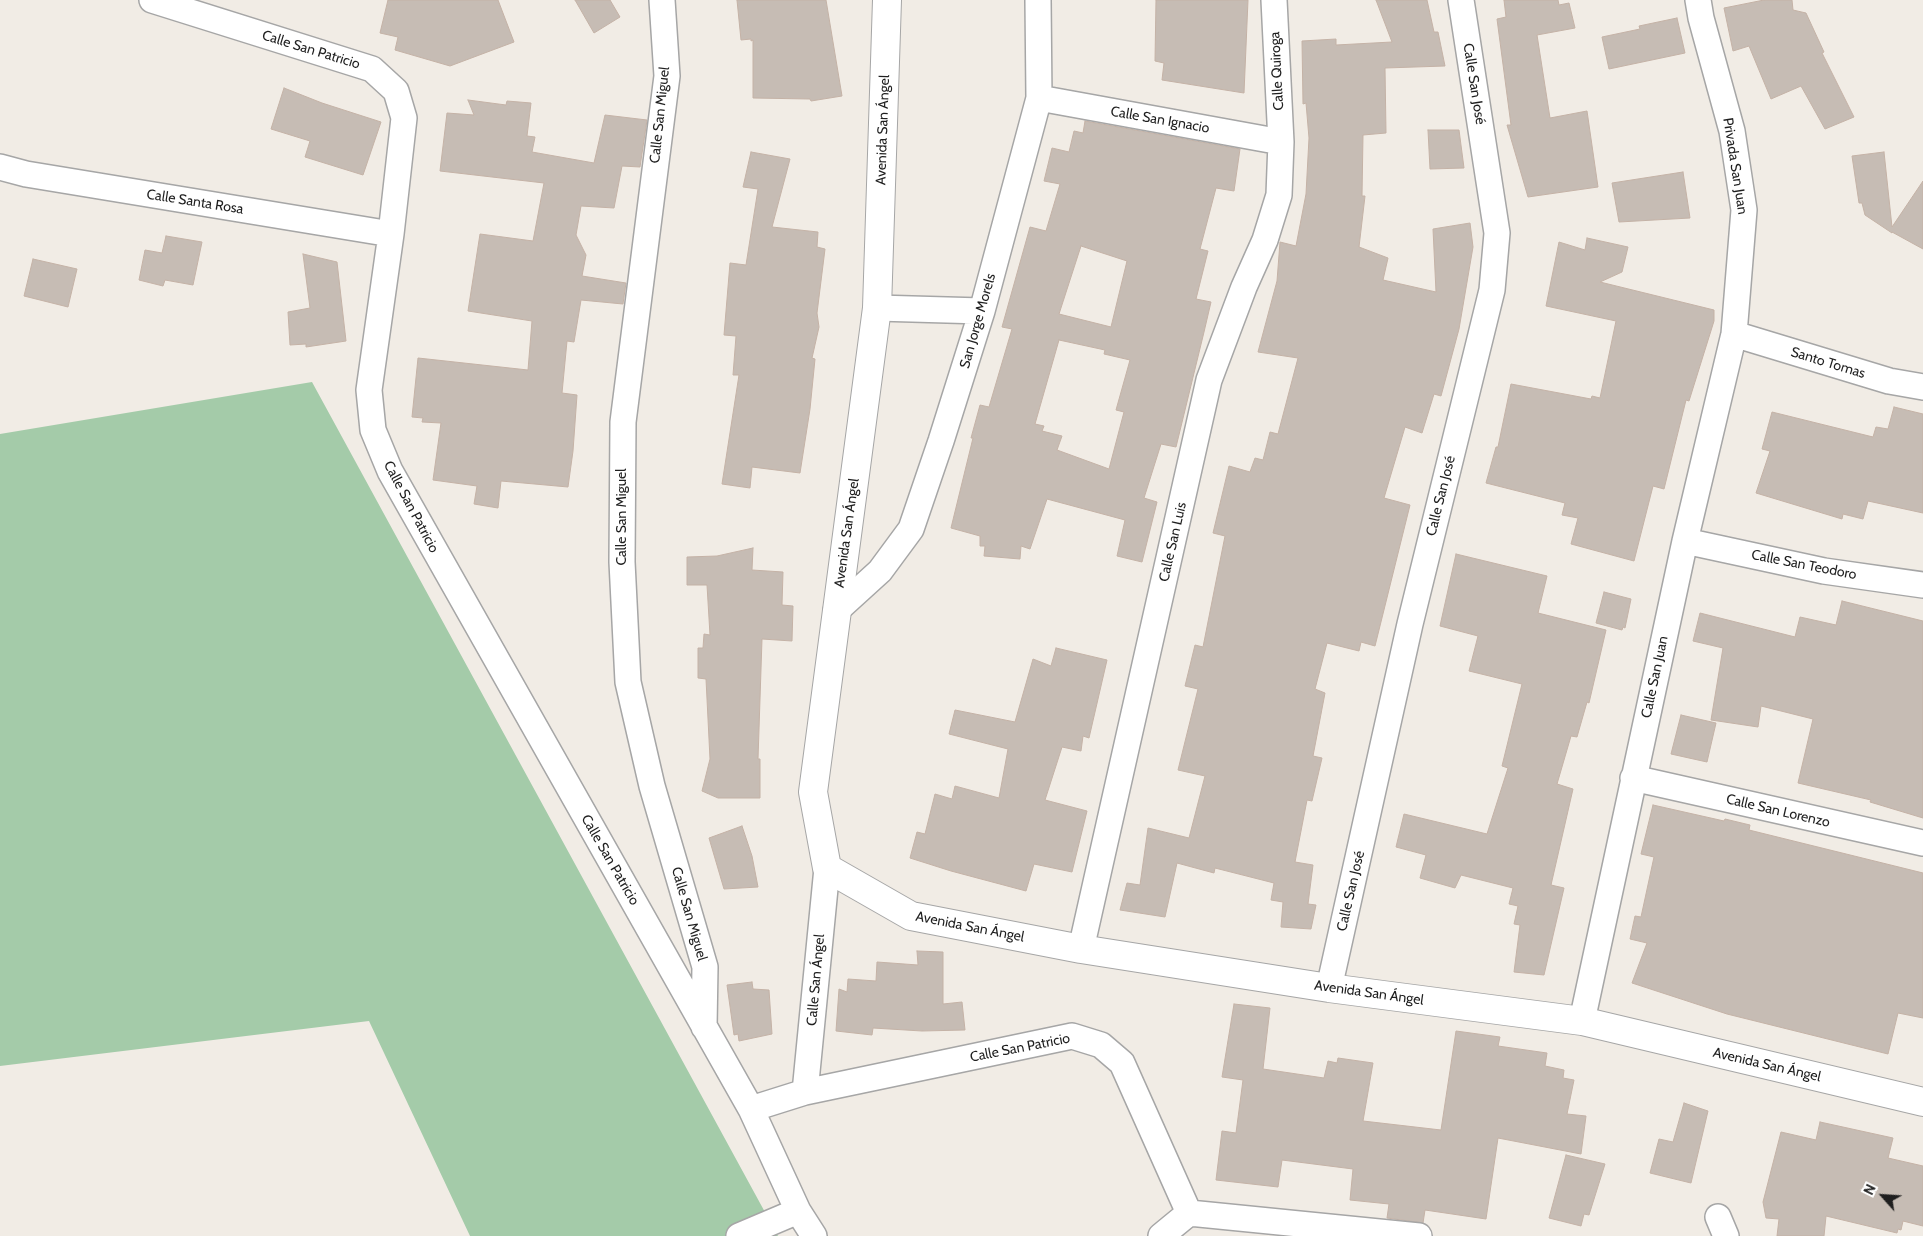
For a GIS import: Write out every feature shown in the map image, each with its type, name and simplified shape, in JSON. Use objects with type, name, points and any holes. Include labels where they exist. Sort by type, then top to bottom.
[{"type":"street","name":"Calle San Patricio","points":[[152,0],[372,69],[396,91],[404,118],[391,234],[369,390],[373,430],[390,471],[751,1109],[798,1211],[814,1236]]},
{"type":"street","name":"Calle San Miguel","points":[[662,0],[667,76],[623,422],[622,571],[628,682],[652,786],[704,967],[704,1027]]},
{"type":"street","name":"Avenida San Ángel","points":[[888,0],[877,308],[813,792],[826,868],[911,916],[1081,948],[1329,988],[1582,1021],[1923,1102]]},
{"type":"street","name":"San Jorge Morels","points":[[836,610],[880,571],[911,529],[982,311],[1039,98],[1038,0]]},
{"type":"street","name":"Calle Quiroga","points":[[1274,0],[1281,142]]},
{"type":"street","name":"Calle San José","points":[[1329,988],[1410,624],[1492,290],[1497,233],[1461,0]]},
{"type":"street","name":"Privada San Juan","points":[[1698,0],[1701,18],[1732,130],[1744,210],[1734,334]]},
{"type":"street","name":"Calle San Ignacio","points":[[1039,98],[1281,142]]},
{"type":"street","name":"Calle San Luis","points":[[1081,948],[1209,380],[1244,287],[1265,240],[1279,195],[1281,142]]},
{"type":"street","name":"Calle Santa Rosa","points":[[0,167],[26,174],[391,234]]},
{"type":"street","points":[[877,308],[982,311]]},
{"type":"street","name":"Santo Tomas","points":[[1734,334],[1889,381],[1923,387]]},
{"type":"street","name":"Calle San Juan","points":[[1582,1021],[1685,541],[1734,334]]},
{"type":"street","name":"Calle San Teodoro","points":[[1685,541],[1824,571],[1923,585]]},
{"type":"street","name":"Calle San Lorenzo","points":[[1633,778],[1923,843]]},
{"type":"street","name":"Calle San Ángel","points":[[805,1092],[826,868]]},
{"type":"street","name":"Calle San Patricio","points":[[751,1109],[805,1092],[1072,1036],[1100,1045],[1122,1063],[1189,1213]]},
{"type":"street","points":[[739,1236],[798,1211]]},
{"type":"street","points":[[1161,1236],[1189,1213],[1419,1236]]},
{"type":"green space","points":[[312,382],[778,1236],[470,1236],[369,1021],[0,1066],[0,434]]},
{"type":"building","points":[[388,0],[498,0],[514,42],[450,66],[395,50],[398,37],[380,33]]},
{"type":"building","points":[[575,0],[610,0],[620,17],[594,33]]},
{"type":"building","points":[[737,0],[826,0],[842,96],[811,101],[810,99],[753,98],[753,40],[741,40]]},
{"type":"building","points":[[1156,0],[1248,0],[1244,93],[1162,80],[1164,63],[1155,61]]},
{"type":"building","points":[[1376,0],[1427,0],[1434,32],[1438,32],[1445,66],[1385,68],[1386,133],[1363,135],[1362,196],[1365,196],[1359,247],[1388,258],[1383,280],[1436,292],[1433,229],[1470,223],[1473,247],[1459,329],[1441,396],[1434,394],[1422,433],[1405,427],[1384,498],[1410,505],[1375,646],[1361,642],[1359,651],[1327,643],[1315,689],[1325,693],[1313,756],[1322,758],[1312,801],[1307,800],[1295,862],[1313,865],[1308,904],[1316,905],[1311,929],[1281,927],[1283,902],[1271,900],[1274,883],[1215,868],[1214,873],[1177,863],[1165,917],[1120,910],[1127,883],[1140,885],[1148,828],[1189,838],[1205,776],[1178,770],[1198,689],[1185,686],[1195,645],[1203,647],[1225,536],[1213,533],[1229,466],[1250,472],[1255,458],[1263,460],[1270,432],[1278,434],[1298,358],[1258,352],[1277,281],[1280,242],[1296,246],[1306,194],[1309,138],[1306,103],[1303,104],[1302,41],[1336,39],[1336,45],[1392,42]]},
{"type":"building","points":[[1504,0],[1558,0],[1559,5],[1569,3],[1575,28],[1537,35],[1550,118],[1587,111],[1598,187],[1528,197],[1507,125],[1511,125],[1497,19],[1506,17]]},
{"type":"building","points":[[1764,0],[1792,0],[1793,10],[1806,13],[1824,52],[1822,53],[1854,117],[1825,129],[1801,86],[1771,99],[1749,46],[1733,51],[1724,8]]},
{"type":"building","points":[[1677,18],[1685,53],[1609,69],[1602,37],[1640,29],[1639,26]]},
{"type":"building","points":[[284,88],[322,103],[381,122],[363,175],[305,157],[310,141],[271,129]]},
{"type":"building","points":[[468,100],[506,105],[507,101],[531,103],[527,136],[535,137],[532,152],[594,163],[605,115],[647,120],[640,167],[622,166],[614,208],[581,206],[576,235],[586,255],[582,276],[626,283],[623,304],[581,300],[574,342],[567,341],[562,393],[577,395],[568,487],[501,481],[498,508],[474,504],[477,486],[433,480],[441,423],[422,422],[423,418],[412,417],[418,358],[528,370],[532,321],[468,311],[480,234],[533,241],[544,183],[440,171],[447,113],[474,115]]},
{"type":"building","points":[[1085,121],[1240,149],[1234,191],[1216,188],[1200,249],[1208,251],[1196,299],[1211,302],[1204,332],[1176,447],[1161,444],[1144,498],[1157,502],[1142,562],[1117,556],[1125,520],[1047,499],[1030,549],[1021,546],[1020,559],[984,556],[985,546],[980,546],[980,536],[951,528],[973,438],[971,438],[980,405],[989,407],[1012,329],[1002,327],[1030,227],[1046,231],[1060,184],[1044,181],[1052,148],[1069,152],[1074,131],[1083,133]],"holes":[[[1081,246],[1127,261],[1111,327],[1059,314]],[[1059,340],[1105,350],[1104,354],[1130,360],[1116,410],[1124,412],[1109,469],[1057,450],[1062,436],[1042,431],[1044,426],[1035,424]]]},
{"type":"building","points":[[1428,130],[1459,130],[1464,168],[1430,169]]},
{"type":"building","points":[[751,152],[790,159],[772,227],[818,232],[817,247],[825,249],[817,313],[819,327],[812,358],[815,359],[810,409],[800,473],[752,467],[750,488],[722,484],[739,375],[733,375],[736,336],[724,335],[730,263],[746,265],[758,189],[743,187]]},
{"type":"building","points":[[1884,152],[1892,227],[1923,181],[1923,249],[1892,233],[1865,215],[1862,203],[1859,203],[1852,156]]},
{"type":"building","points":[[1683,172],[1690,218],[1619,222],[1612,183]]},
{"type":"building","points":[[166,236],[202,242],[193,285],[165,280],[163,286],[139,280],[145,250],[162,253]]},
{"type":"building","points":[[1587,238],[1628,247],[1622,272],[1600,282],[1714,310],[1714,321],[1689,401],[1686,400],[1664,489],[1653,486],[1634,561],[1571,544],[1578,518],[1562,515],[1565,503],[1486,483],[1496,447],[1498,447],[1511,384],[1591,399],[1592,396],[1600,398],[1616,321],[1546,306],[1559,242],[1585,250]]},
{"type":"building","points":[[303,254],[337,262],[346,341],[306,347],[306,344],[290,345],[288,312],[310,308]]},
{"type":"building","points":[[33,259],[77,269],[68,307],[24,296]]},
{"type":"building","points":[[1894,407],[1923,414],[1923,513],[1868,501],[1863,519],[1843,514],[1842,519],[1756,493],[1770,451],[1762,449],[1772,412],[1873,437],[1876,427],[1888,429]]},
{"type":"building","points":[[753,548],[752,570],[783,572],[782,605],[793,606],[792,641],[762,639],[758,759],[760,759],[760,798],[718,798],[702,791],[710,759],[706,679],[698,678],[698,648],[703,648],[704,634],[710,635],[707,585],[687,585],[687,557],[717,556]]},
{"type":"building","points":[[1456,554],[1547,576],[1538,613],[1606,630],[1589,703],[1587,702],[1577,737],[1571,736],[1557,784],[1573,789],[1551,885],[1564,888],[1544,975],[1514,972],[1520,925],[1514,924],[1518,906],[1509,904],[1513,888],[1461,875],[1455,888],[1420,878],[1426,855],[1396,847],[1404,814],[1487,834],[1508,768],[1502,766],[1522,684],[1469,671],[1478,636],[1440,626]]},
{"type":"building","points":[[1604,592],[1631,599],[1625,628],[1623,627],[1622,630],[1596,623]]},
{"type":"building","points":[[1842,601],[1923,621],[1923,818],[1870,802],[1871,800],[1798,783],[1813,719],[1761,706],[1758,727],[1711,720],[1723,648],[1693,641],[1700,613],[1795,637],[1800,617],[1836,625]]},
{"type":"building","points":[[1056,648],[1107,660],[1089,738],[1083,736],[1081,751],[1062,747],[1045,800],[1087,811],[1072,872],[1034,864],[1026,891],[910,858],[917,832],[925,834],[935,794],[952,799],[955,786],[999,798],[1008,749],[949,734],[955,710],[1015,722],[1033,659],[1051,666]]},
{"type":"building","points":[[1681,715],[1716,723],[1707,762],[1671,754]]},
{"type":"building","points":[[1653,805],[1750,825],[1749,830],[1923,873],[1923,1018],[1898,1013],[1888,1054],[1727,1014],[1632,983],[1647,943],[1630,939],[1635,916],[1641,917],[1654,857],[1641,854]]},
{"type":"building","points":[[742,826],[752,856],[758,887],[724,889],[709,838]]},
{"type":"building","points":[[917,951],[943,952],[943,1004],[962,1002],[965,1030],[922,1031],[873,1028],[872,1035],[836,1031],[839,989],[847,992],[848,979],[876,981],[877,962],[918,965]]},
{"type":"building","points":[[752,982],[753,989],[769,990],[772,1034],[739,1041],[738,1034],[734,1035],[727,985]]},
{"type":"building","points":[[1234,1004],[1270,1008],[1263,1069],[1324,1078],[1328,1061],[1337,1063],[1338,1058],[1373,1063],[1363,1121],[1441,1130],[1456,1031],[1500,1037],[1498,1046],[1547,1053],[1545,1066],[1564,1070],[1563,1078],[1574,1080],[1567,1114],[1586,1116],[1581,1154],[1498,1138],[1486,1219],[1425,1210],[1423,1223],[1387,1218],[1389,1204],[1350,1200],[1353,1169],[1282,1160],[1278,1187],[1216,1180],[1222,1131],[1236,1133],[1243,1080],[1222,1077]]},
{"type":"building","points":[[1684,1103],[1708,1111],[1691,1183],[1650,1173],[1659,1139],[1673,1142]]},
{"type":"building","points":[[1820,1122],[1893,1138],[1888,1158],[1923,1166],[1923,1226],[1903,1221],[1901,1230],[1898,1229],[1897,1233],[1826,1216],[1824,1236],[1777,1236],[1779,1219],[1766,1218],[1763,1202],[1781,1132],[1816,1140]]},
{"type":"building","points":[[1566,1155],[1605,1164],[1589,1215],[1584,1214],[1581,1226],[1549,1218]]}]
